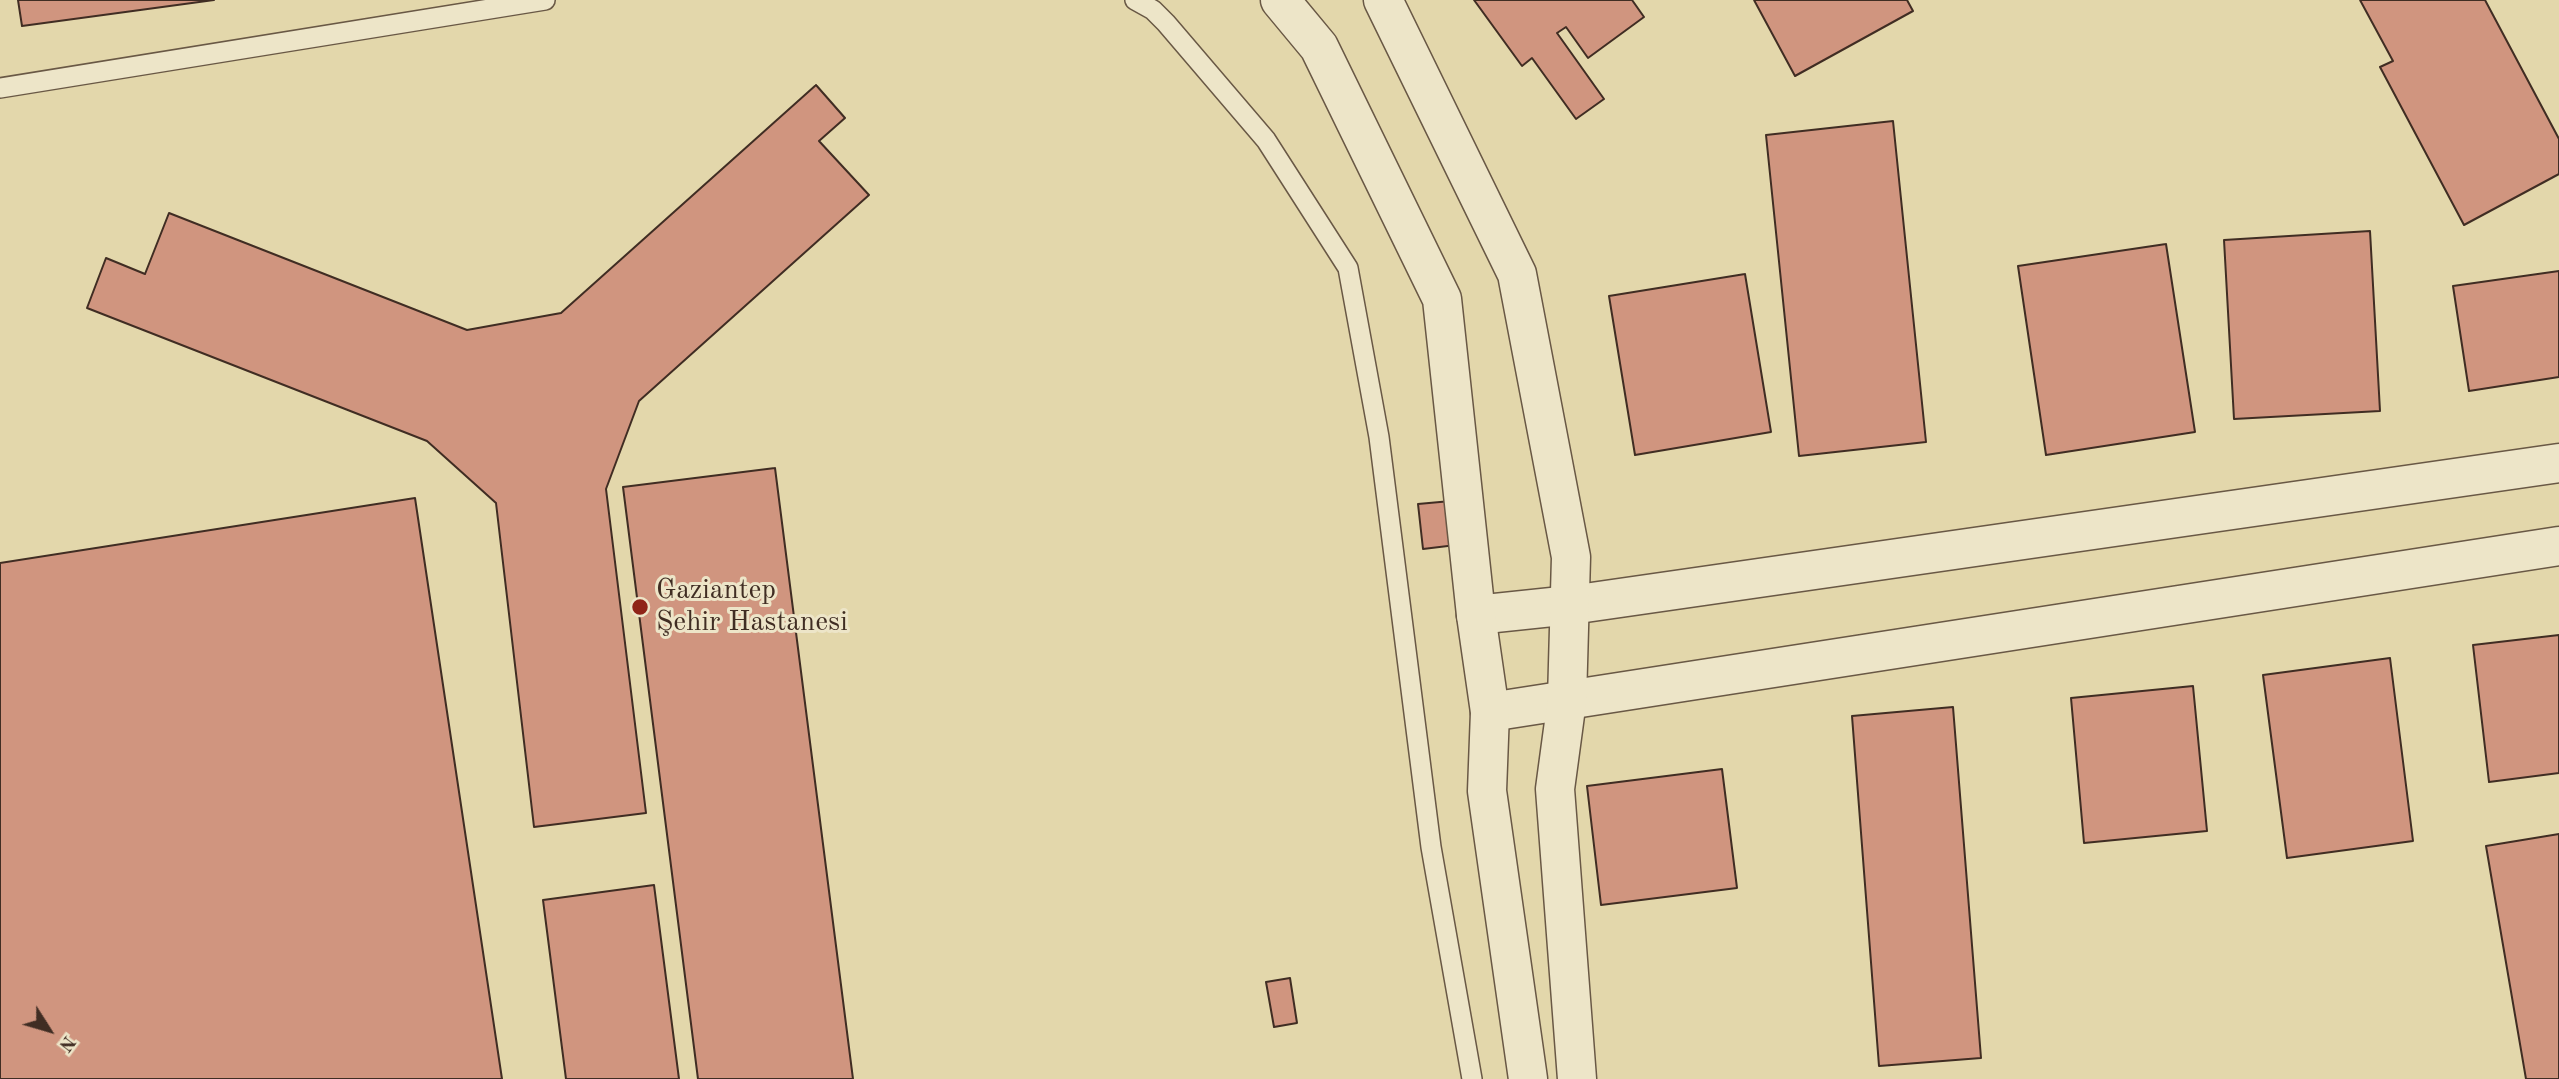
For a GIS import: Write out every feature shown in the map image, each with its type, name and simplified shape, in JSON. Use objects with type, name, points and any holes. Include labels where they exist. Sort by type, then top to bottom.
[{"type":"street","points":[[1280,0],[1319,47],[1442,299],[1476,615],[1490,712],[1487,791],[1528,1079]]},
{"type":"street","points":[[1383,0],[1517,274],[1571,557],[1567,700],[1555,789],[1577,1079]]},
{"type":"street","points":[[1476,615],[1571,605],[2559,463]]},
{"type":"street","points":[[1490,712],[2559,546]]},
{"type":"lane","points":[[0,88],[545,0]]},
{"type":"lane","points":[[1135,0],[1153,10],[1166,23],[1266,140],[1348,268],[1379,437],[1431,847],[1472,1079]]},
{"type":"building","points":[[18,0],[214,0],[22,26]]},
{"type":"building","points":[[1474,0],[1632,0],[1644,17],[1588,58],[1566,27],[1557,33],[1604,99],[1576,119],[1532,58],[1522,66]]},
{"type":"building","points":[[1754,0],[1907,0],[1913,11],[1795,76]]},
{"type":"building","points":[[2360,0],[2485,0],[2559,139],[2559,174],[2464,225],[2380,67],[2393,61]]},
{"type":"building","points":[[816,85],[845,118],[819,141],[869,195],[639,401],[606,489],[646,813],[534,827],[496,503],[427,441],[87,308],[106,258],[145,274],[169,213],[467,330],[561,313]]},
{"type":"building","points":[[1893,121],[1926,442],[1799,456],[1766,135]]},
{"type":"building","points":[[2370,231],[2380,411],[2234,419],[2224,240]]},
{"type":"building","points":[[2166,244],[2195,432],[2046,455],[2018,266]]},
{"type":"building","points":[[2559,271],[2559,377],[2469,391],[2453,286]]},
{"type":"building","points":[[1745,274],[1771,432],[1635,455],[1609,296]]},
{"type":"building","points":[[775,468],[853,1079],[698,1079],[623,487]]},
{"type":"building","points":[[415,498],[502,1079],[0,1079],[0,563]]},
{"type":"building","points":[[1451,501],[1456,545],[1423,549],[1418,504]]},
{"type":"building","points":[[2559,635],[2559,773],[2489,782],[2473,645]]},
{"type":"building","points":[[2390,658],[2413,841],[2287,858],[2263,675]]},
{"type":"building","points":[[2193,686],[2207,831],[2084,843],[2071,698]]},
{"type":"building","points":[[1953,707],[1981,1058],[1879,1066],[1852,716]]},
{"type":"building","points":[[1722,769],[1737,888],[1601,905],[1587,786]]},
{"type":"building","points":[[2559,834],[2559,1079],[2526,1079],[2486,846]]},
{"type":"building","points":[[654,885],[679,1079],[566,1079],[543,900]]},
{"type":"building","points":[[1290,978],[1297,1023],[1274,1027],[1266,982]]},
{"type":"place","name":"Gaziantep Şehir Hastanesi","points":[[640,607]]}]
